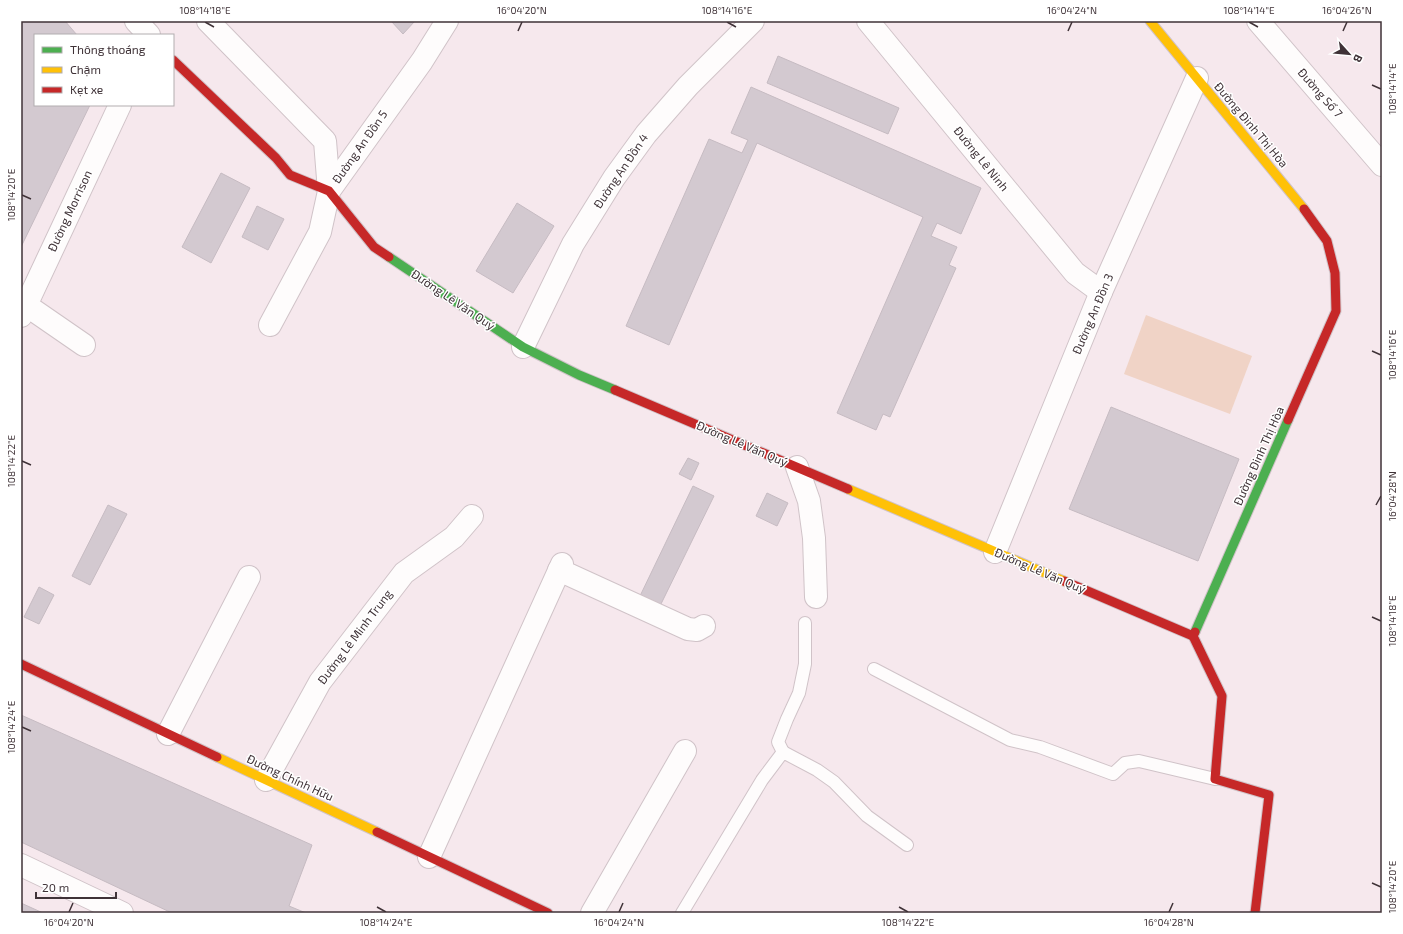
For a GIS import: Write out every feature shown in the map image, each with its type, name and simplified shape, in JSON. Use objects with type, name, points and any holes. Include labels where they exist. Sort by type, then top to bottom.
[{"type":"street","points":[[136,21],[148,34]]},
{"type":"street","points":[[208,21],[325,141],[329,191]]},
{"type":"street","name":"Đường An Đồn 5","points":[[270,325],[320,232],[329,191],[422,61],[447,21]]},
{"type":"street","name":"Đường An Đồn 4","points":[[523,347],[573,244],[614,178],[646,134],[688,86],[753,21]]},
{"type":"street","name":"Đường Lê Ninh","points":[[868,21],[1075,273],[1101,292]]},
{"type":"street","name":"Đường Đinh Thị Hòa","points":[[1150,21],[1300,203],[1327,241],[1335,273],[1336,311],[1193,636]]},
{"type":"street","name":"Đường Số 7","points":[[1258,21],[1382,165]]},
{"type":"street","name":"Đường Lê Văn Quý","points":[[174,61],[276,158],[290,175],[329,191],[374,246],[523,347],[579,375],[1193,636]]},
{"type":"street","name":"Đường An Đồn 3","points":[[995,552],[1101,292],[1197,78]]},
{"type":"street","name":"Đường Morrison","points":[[24,310],[120,106]]},
{"type":"street","points":[[24,310],[84,346]]},
{"type":"street","points":[[797,467],[809,501],[814,538],[816,597]]},
{"type":"street","name":"Đường Lê Minh Trung","points":[[266,780],[320,682],[404,573],[454,537],[472,516]]},
{"type":"street","points":[[429,857],[561,567],[688,629],[697,630],[704,626]]},
{"type":"street","points":[[168,734],[249,577]]},
{"type":"street","points":[[1193,636],[1222,696],[1215,779],[1269,795],[1255,913]]},
{"type":"street","name":"Đường Chính Hữu","points":[[21,664],[548,913]]},
{"type":"street","points":[[592,913],[686,751]]},
{"type":"street","points":[[21,865],[122,913]]},
{"type":"lane","points":[[805,623],[805,664],[799,694],[778,742],[783,752],[817,770],[834,782],[867,816],[907,845]]},
{"type":"lane","points":[[874,668],[1010,740],[1040,748],[1113,774],[1125,763],[1139,762],[1215,779]]},
{"type":"lane","points":[[682,913],[762,780],[783,752]]},
{"type":"shaded area","points":[[1146,315],[1252,356],[1230,414],[1124,374]]},
{"type":"building","points":[[21,21],[65,21],[76,34],[34,34],[34,106],[90,106],[21,247]]},
{"type":"building","points":[[391,21],[415,21],[403,34]]},
{"type":"building","points":[[778,56],[899,108],[888,134],[767,83]]},
{"type":"building","points":[[751,87],[981,188],[961,234],[937,223],[931,236],[957,247],[949,265],[956,268],[890,417],[883,414],[876,430],[837,413],[923,217],[757,143],[669,345],[626,326],[709,139],[742,153],[748,140],[731,133]]},
{"type":"building","points":[[221,173],[250,188],[211,263],[182,247]]},
{"type":"building","points":[[517,203],[554,226],[513,293],[476,271]]},
{"type":"building","points":[[257,206],[284,219],[268,250],[242,237]]},
{"type":"building","points":[[1111,407],[1239,459],[1198,561],[1069,509]]},
{"type":"building","points":[[688,458],[699,463],[691,480],[679,474]]},
{"type":"building","points":[[693,486],[714,496],[660,606],[640,596]]},
{"type":"building","points":[[767,493],[788,503],[777,526],[756,516]]},
{"type":"building","points":[[108,505],[127,514],[90,585],[72,576]]},
{"type":"building","points":[[39,587],[54,595],[39,624],[24,617]]},
{"type":"building","points":[[21,715],[312,845],[289,906],[306,913],[172,913],[21,842]]},
{"type":"building","points":[[21,903],[43,913],[21,913]]},
{"type":"traffic: fast","points":[[389,257],[523,347],[579,375],[615,390]]},
{"type":"traffic: fast","points":[[1195,632],[1288,420]]},
{"type":"traffic: slow","points":[[1150,21],[1304,209]]},
{"type":"traffic: slow","points":[[848,489],[1064,581]]},
{"type":"traffic: slow","points":[[217,757],[377,832]]},
{"type":"traffic: jam","points":[[174,61],[276,158],[290,175],[329,191],[374,247],[389,257]]},
{"type":"traffic: jam","points":[[1288,420],[1336,311],[1335,273],[1327,241],[1304,209]]},
{"type":"traffic: jam","points":[[615,390],[848,489]]},
{"type":"traffic: jam","points":[[1064,581],[1193,636]]},
{"type":"traffic: jam","points":[[1195,632],[1193,636],[1222,696],[1215,779],[1269,795],[1255,913]]},
{"type":"traffic: jam","points":[[21,664],[217,757]]},
{"type":"traffic: jam","points":[[377,832],[548,913]]}]
